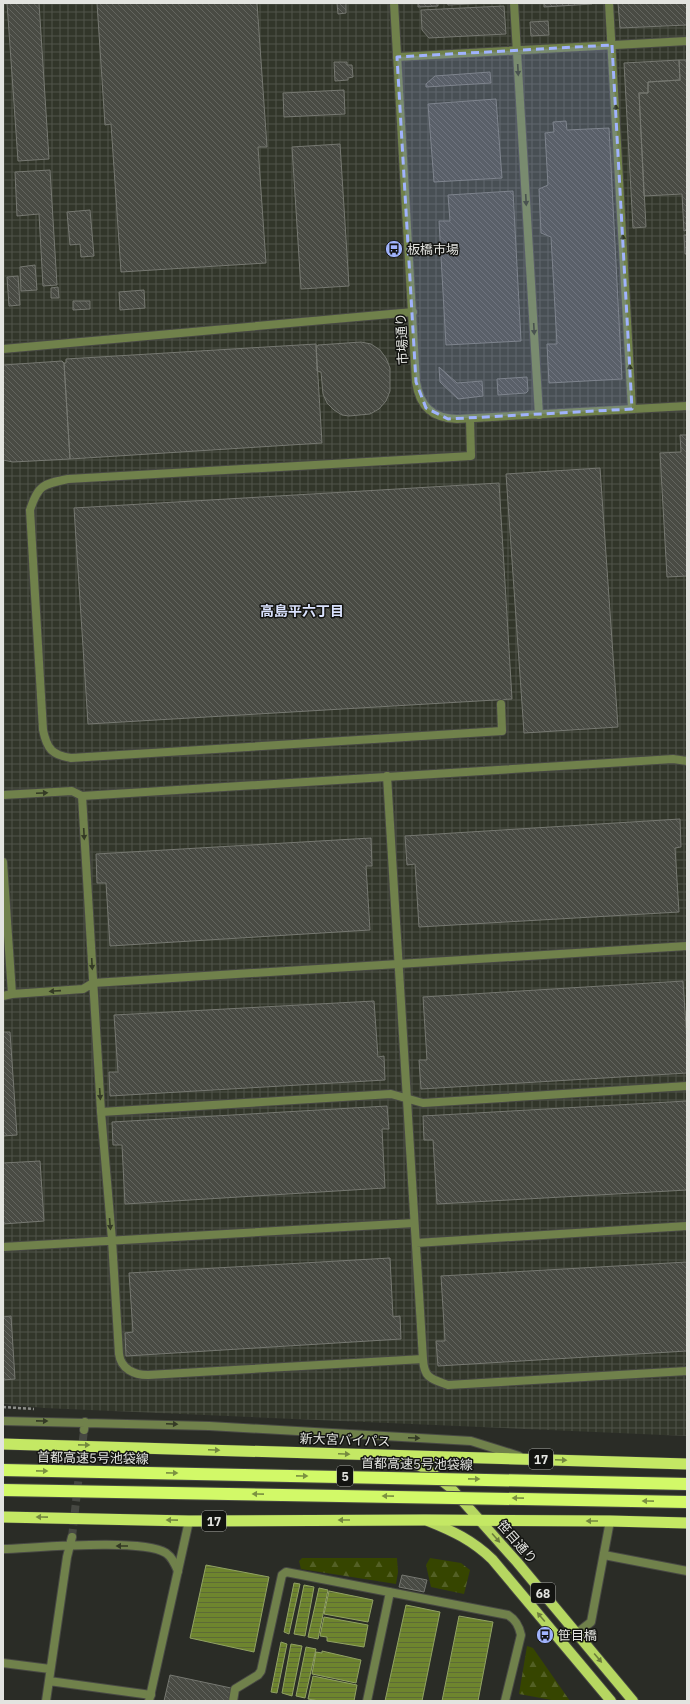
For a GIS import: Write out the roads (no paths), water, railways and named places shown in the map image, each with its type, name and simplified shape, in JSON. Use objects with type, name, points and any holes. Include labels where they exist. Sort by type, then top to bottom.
[{"type":"highway","name":"新大宮バイパス","points":[[3,1444],[687,1464]]},
{"type":"highway","name":"首都高速5号池袋線","points":[[3,1470],[687,1484]]},
{"type":"highway","name":"5","points":[[3,1490],[687,1502]]},
{"type":"highway","name":"17","points":[[3,1517],[190,1521],[481,1520],[687,1523]]},
{"type":"main road","name":"笹目通り","points":[[396,1455],[428,1470],[451,1488],[481,1520],[633,1701]]},
{"type":"main road","name":"68","points":[[425,1520],[455,1532],[487,1555],[611,1701]]},
{"type":"street","name":"市場通り","points":[[394,3],[416,382],[422,401],[432,413],[448,419],[687,406]]},
{"type":"street","points":[[514,3],[539,415]]},
{"type":"street","points":[[609,3],[632,409]]},
{"type":"street","points":[[397,57],[687,41]]},
{"type":"street","points":[[3,348],[413,312]]},
{"type":"street","points":[[470,419],[471,456],[68,479],[43,486],[35,495],[30,510],[43,730],[46,741],[51,750],[61,756],[71,758],[502,731],[501,704]]},
{"type":"street","points":[[3,795],[72,791],[82,796],[673,759],[687,762]]},
{"type":"street","points":[[387,776],[424,1369],[428,1376],[448,1385],[687,1371]]},
{"type":"street","points":[[82,796],[101,1112],[112,1240],[119,1359],[125,1368],[134,1373],[148,1375],[423,1359]]},
{"type":"street","points":[[3,862],[12,994]]},
{"type":"street","points":[[3,996],[82,989],[93,983],[687,946]]},
{"type":"street","points":[[101,1112],[391,1094],[423,1103],[687,1086]]},
{"type":"street","points":[[3,1247],[414,1223]]},
{"type":"street","points":[[416,1243],[687,1226]]},
{"type":"street","points":[[3,1421],[209,1426],[471,1441],[528,1459]]},
{"type":"street","points":[[84,1430],[85,1422]]},
{"type":"street","points":[[49,1681],[150,1698],[190,1521]]},
{"type":"street","points":[[577,1633],[591,1622],[610,1521]]},
{"type":"street","points":[[3,1549],[71,1542],[138,1545],[150,1547],[166,1553],[172,1559],[178,1571]]},
{"type":"street","points":[[46,1701],[71,1542]]},
{"type":"street","points":[[604,1555],[687,1571]]},
{"type":"street","points":[[233,1701],[235,1690],[258,1675],[261,1671],[282,1575],[286,1572],[508,1615],[519,1627],[521,1635],[505,1701]]},
{"type":"street","points":[[367,1701],[390,1592]]},
{"type":"street","points":[[3,1664],[50,1669]]},
{"type":"tunnel","points":[[72,1537],[84,1430]]},
{"type":"place","name":"板橋市場","points":[[394,249]]},
{"type":"place","name":"笹目橋","points":[[545,1635]]},
{"type":"district","name":"高島平六丁目","points":[[302,611]]}]
